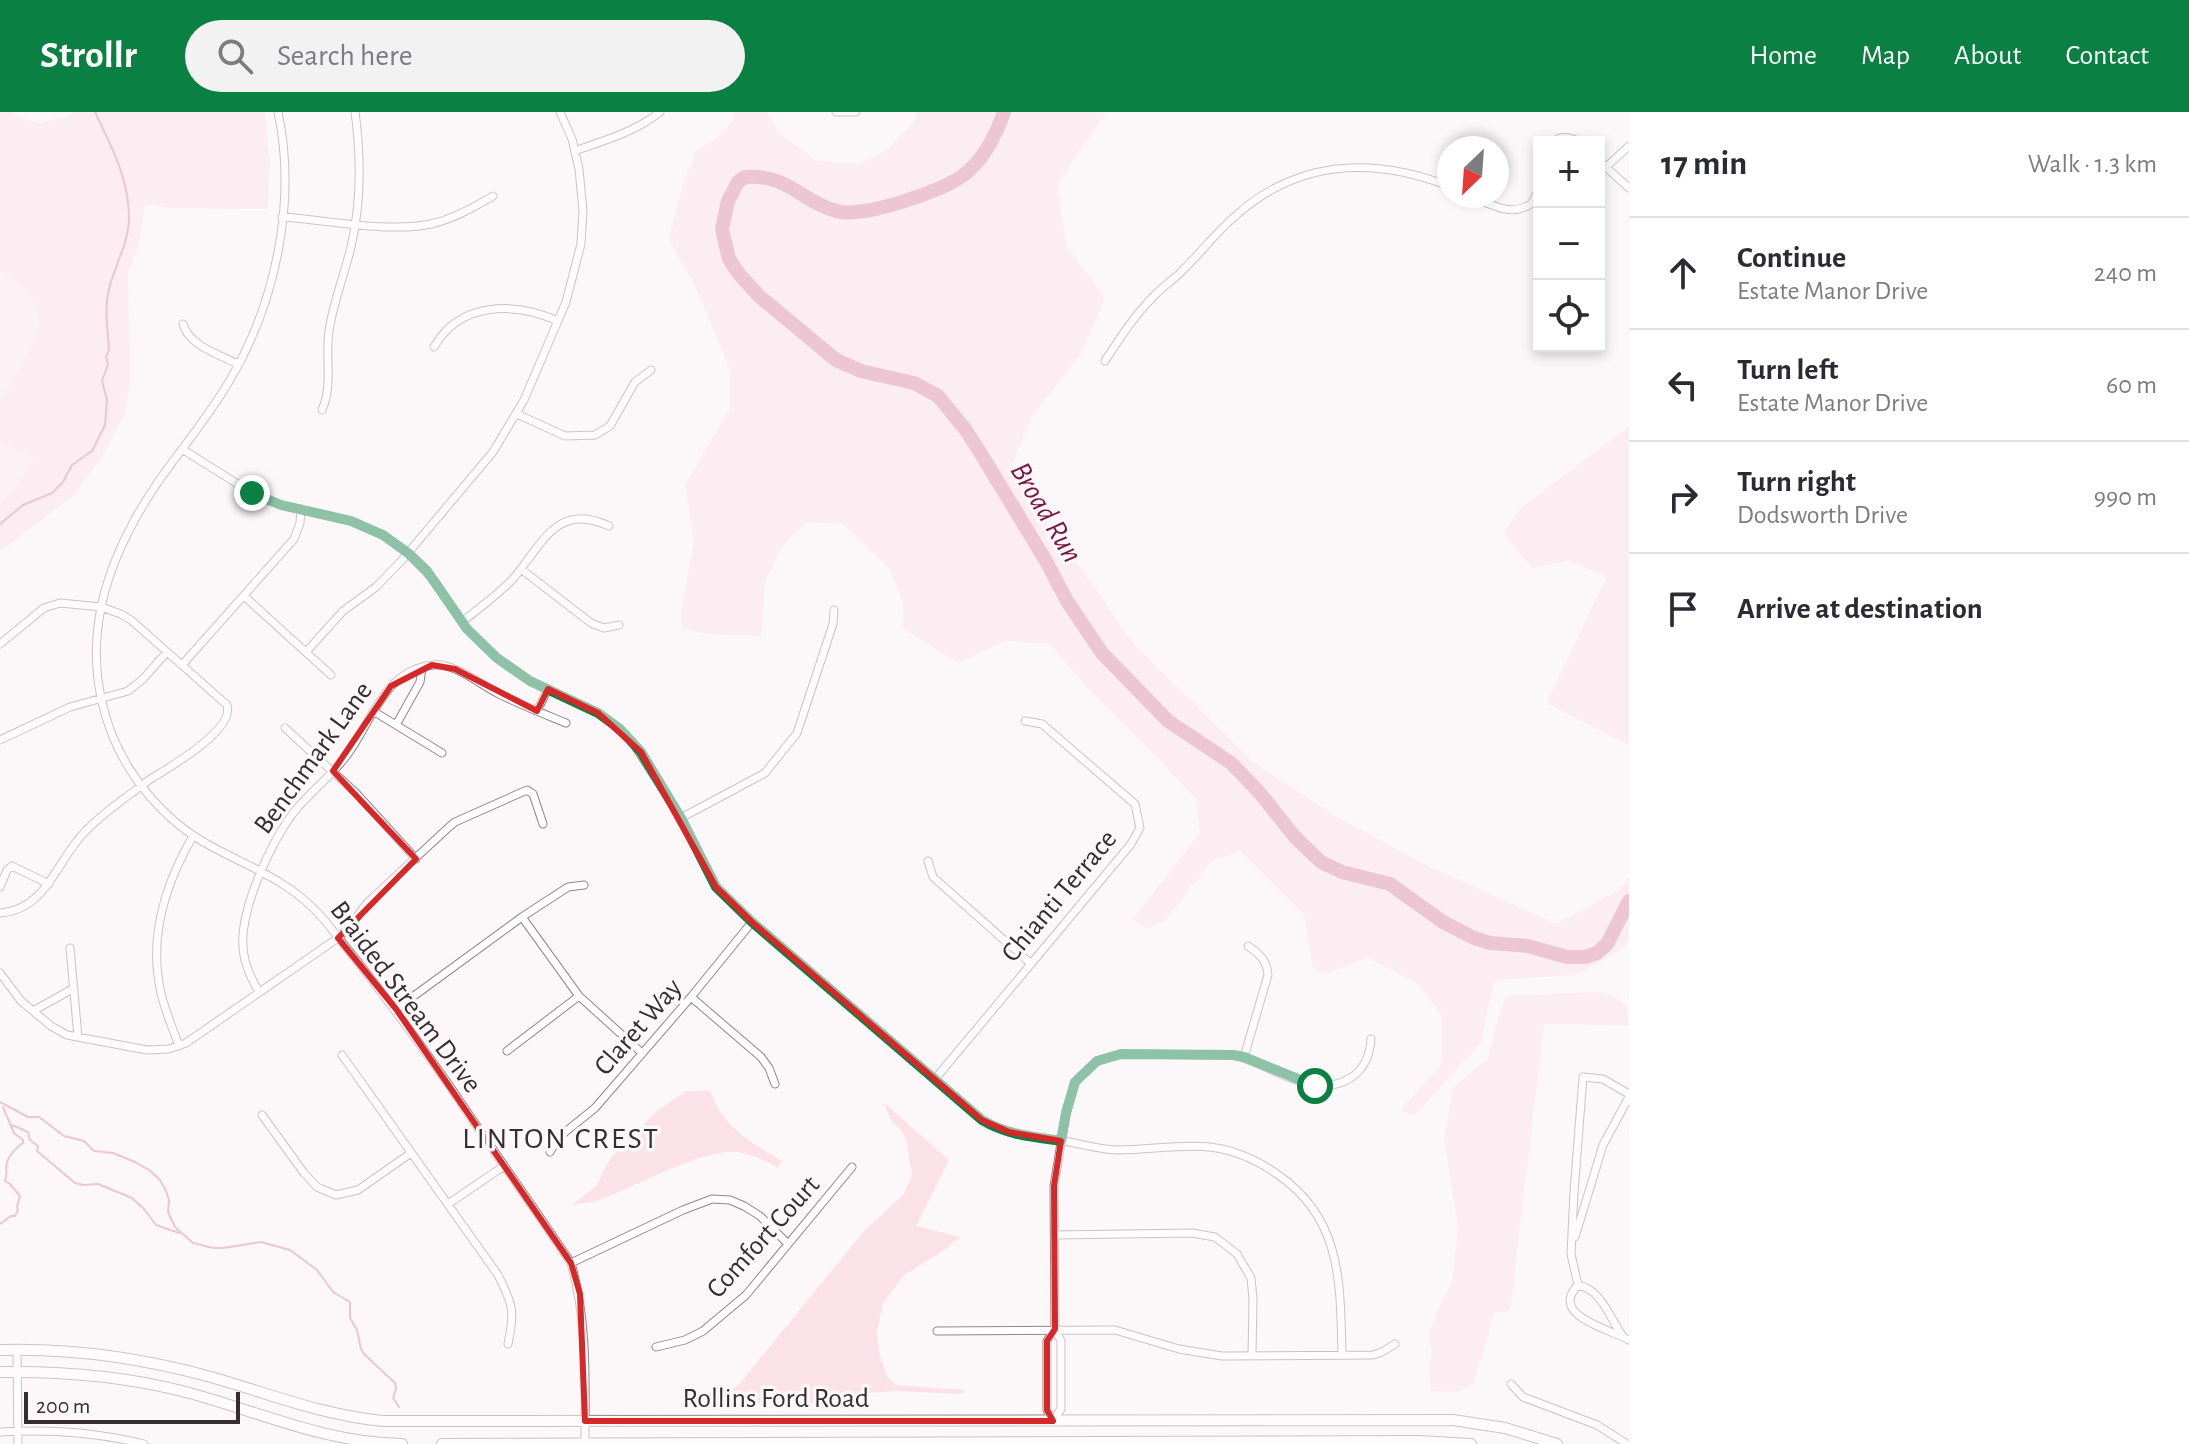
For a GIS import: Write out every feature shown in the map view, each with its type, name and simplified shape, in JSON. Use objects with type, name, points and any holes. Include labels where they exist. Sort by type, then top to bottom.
[{"type":"main road","name":"Rollins Ford Road","points":[[0,1350],[83,1352],[162,1364],[317,1411],[358,1419],[407,1422],[1453,1420],[1505,1428],[1557,1444]]},
{"type":"main road","points":[[0,1372],[71,1373],[128,1380],[182,1391],[321,1434],[402,1444]]},
{"type":"main road","points":[[1052,1443],[1053,1421]]},
{"type":"main road","name":"Rollins Ford Road","points":[[442,1444],[1418,1441],[1471,1444]]},
{"type":"street","name":"Braided Stream Drive","points":[[278,112],[284,170],[282,217],[270,286],[238,364],[216,402],[128,529],[112,568],[97,630],[96,663],[102,699],[114,739],[132,772],[170,817],[193,836],[262,870],[317,911],[396,1009],[571,1263],[580,1294],[584,1344],[585,1443]]},
{"type":"street","points":[[322,410],[328,397],[330,326],[355,224],[359,172],[355,112]]},
{"type":"street","points":[[306,652],[343,611],[376,587],[408,553],[493,452],[517,414],[558,321],[573,280],[581,244],[583,211],[575,151],[560,112]]},
{"type":"street","points":[[575,151],[638,128],[660,112]]},
{"type":"street","points":[[836,112],[856,112]]},
{"type":"street","points":[[1629,146],[1606,167],[1629,188]]},
{"type":"street","points":[[1105,361],[1154,295],[1178,276],[1232,219],[1281,185],[1327,169],[1365,166],[1411,173],[1437,182]]},
{"type":"street","points":[[282,217],[399,227],[430,224],[459,215],[493,196]]},
{"type":"street","points":[[1497,208],[1512,211],[1523,209],[1533,200]]},
{"type":"street","points":[[434,347],[453,325],[485,309],[522,309],[558,321]]},
{"type":"street","points":[[183,324],[185,332],[195,341],[238,364]]},
{"type":"street","points":[[517,414],[565,436],[595,435],[610,426],[635,382],[651,370]]},
{"type":"street","points":[[182,449],[252,493],[281,505],[338,517],[383,535],[408,553],[436,583],[462,622],[497,658],[513,670],[598,713],[626,735],[641,752],[681,818],[716,887],[752,922],[982,1120],[1026,1136],[1115,1150],[1212,1147],[1250,1158],[1281,1177],[1312,1207],[1333,1247],[1340,1288],[1342,1355]]},
{"type":"street","points":[[182,665],[294,539],[301,509]]},
{"type":"street","points":[[462,622],[503,588],[521,569],[543,537],[562,524],[590,519],[609,526]]},
{"type":"street","points":[[521,569],[591,623],[604,628],[619,625]]},
{"type":"street","points":[[244,596],[331,675]]},
{"type":"street","points":[[0,644],[52,604],[101,607],[131,620],[227,705],[228,714],[196,750],[141,786],[88,828],[49,884],[28,903],[0,913]]},
{"type":"street","points":[[681,818],[765,773],[797,733],[833,624],[834,610]]},
{"type":"street","points":[[0,740],[70,707],[118,695],[135,687],[167,652]]},
{"type":"street","points":[[396,725],[420,682],[422,668],[432,665],[449,667],[501,695],[566,723]]},
{"type":"street","name":"Benchmark Lane","points":[[259,992],[248,972],[243,938],[249,904],[280,832],[293,813],[354,746],[391,686],[422,668]]},
{"type":"street","points":[[537,711],[548,689]]},
{"type":"street","points":[[373,711],[442,753]]},
{"type":"street","name":"Chianti Terrace","points":[[935,1079],[1131,844],[1140,828],[1135,804],[1042,724],[1025,721]]},
{"type":"street","points":[[285,728],[333,771],[416,859]]},
{"type":"street","points":[[0,973],[33,1011],[58,1031],[147,1050],[169,1049],[179,1046],[338,938],[367,903],[455,822],[523,791],[533,794],[543,824]]},
{"type":"street","points":[[179,1046],[161,993],[157,940],[167,887],[193,836]]},
{"type":"street","points":[[928,861],[933,877],[1030,963]]},
{"type":"street","points":[[0,887],[12,866],[49,884]]},
{"type":"street","points":[[396,1009],[522,917],[568,887],[584,885]]},
{"type":"street","points":[[522,917],[579,996],[642,1053]]},
{"type":"street","name":"Claret Way","points":[[550,1152],[559,1137],[595,1108],[752,922]]},
{"type":"street","points":[[1244,1057],[1268,975],[1263,958],[1248,946]]},
{"type":"street","points":[[70,948],[78,1037]]},
{"type":"street","points":[[33,1011],[74,988]]},
{"type":"street","points":[[507,1051],[579,996]]},
{"type":"street","points":[[691,997],[761,1057],[775,1084]]},
{"type":"street","points":[[1055,1329],[1047,1341],[1047,1410],[1053,1421],[1061,1409],[1061,1341],[1055,1329],[1054,1186],[1066,1113],[1075,1082],[1097,1061],[1121,1054],[1223,1054],[1244,1057],[1315,1086],[1339,1084],[1358,1072],[1371,1050],[1371,1039]]},
{"type":"street","points":[[342,1055],[498,1275],[510,1300],[513,1319],[508,1344]]},
{"type":"street","points":[[1572,1247],[1603,1145],[1629,1095],[1603,1079],[1583,1077],[1571,1260],[1578,1285]]},
{"type":"street","points":[[262,1115],[304,1173],[317,1187],[336,1195],[358,1190],[411,1153]]},
{"type":"street","points":[[448,1204],[504,1166]]},
{"type":"street","name":"Comfort Court","points":[[656,1347],[685,1340],[703,1331],[746,1295],[852,1167]]},
{"type":"street","points":[[571,1263],[712,1199],[730,1200],[744,1206],[760,1216],[788,1244]]},
{"type":"street","points":[[1055,1235],[1192,1233],[1215,1237],[1237,1254],[1251,1278],[1252,1356]]},
{"type":"street","points":[[1578,1285],[1597,1294],[1625,1338]]},
{"type":"street","points":[[1578,1285],[1572,1291],[1570,1300],[1577,1314],[1595,1326],[1625,1338]]},
{"type":"street","points":[[937,1331],[1115,1330],[1179,1349],[1222,1356],[1373,1355],[1395,1344]]},
{"type":"street","points":[[17,1350],[18,1444]]},
{"type":"street","points":[[1511,1384],[1523,1397],[1597,1425],[1627,1444]]},
{"type":"street","points":[[0,1432],[59,1431],[95,1434],[144,1444]]},
{"type":"highlighted area","points":[[432,665],[455,669],[537,711],[548,689],[598,713],[641,752],[716,887],[752,922],[982,1120],[1009,1132],[1061,1141],[1054,1186],[1055,1329],[1047,1341],[1047,1410],[1053,1421],[585,1421],[580,1294],[571,1263],[396,1009],[338,938],[416,859],[333,771],[391,686]]},
{"type":"shaded area","points":[[0,112],[11,112],[39,123],[68,116],[72,112],[264,112],[270,161],[268,209],[172,208],[145,204],[140,241],[128,272],[130,381],[125,413],[101,458],[75,494],[0,552],[0,503],[13,492],[34,459],[0,441],[0,401],[22,365],[40,325],[36,306],[27,290],[0,270]]},
{"type":"shaded area","points":[[735,112],[767,112],[778,132],[817,161],[858,164],[887,150],[913,123],[918,112],[1106,112],[1057,184],[1066,245],[1105,299],[1080,355],[1031,418],[1011,467],[1136,647],[1253,762],[1337,817],[1424,864],[1556,924],[1621,889],[1629,876],[1629,939],[1623,948],[1577,975],[1495,980],[1480,1044],[1414,1116],[1401,1110],[1442,1063],[1442,1016],[1418,984],[1367,957],[1326,974],[1313,969],[1304,915],[1240,851],[1211,861],[1165,921],[1146,929],[1133,919],[1200,833],[1196,799],[1087,688],[1050,644],[1005,641],[958,663],[902,628],[904,605],[890,569],[843,524],[807,522],[780,549],[765,582],[761,636],[707,634],[682,629],[681,612],[694,542],[685,485],[730,408],[730,369],[697,290],[669,239],[683,185],[696,151],[719,137],[733,120]]},
{"type":"shaded area","points":[[0,237],[96,353],[0,528]]},
{"type":"shaded area","points":[[1629,426],[1629,745],[1547,703],[1607,576],[1568,561],[1532,568],[1503,533],[1521,508]]},
{"type":"shaded area","points":[[1602,992],[1626,1006],[1629,1025],[1544,1024],[1510,1311],[1494,1313],[1474,1383],[1459,1392],[1431,1391],[1429,1368],[1432,1351],[1428,1338],[1452,1282],[1458,1229],[1444,1138],[1453,1088],[1488,1058],[1506,996]]},
{"type":"shaded area","points":[[687,1091],[710,1091],[722,1115],[739,1133],[782,1161],[778,1168],[748,1154],[722,1153],[688,1162],[602,1199],[572,1205],[596,1186],[610,1159],[658,1110]]},
{"type":"shaded area","points":[[884,1103],[949,1160],[916,1226],[960,1237],[904,1275],[883,1303],[877,1331],[880,1356],[888,1378],[896,1385],[966,1390],[961,1394],[897,1391],[852,1394],[838,1403],[717,1405],[741,1382],[865,1230],[904,1194],[912,1175],[907,1142],[902,1131],[890,1119]]},
{"type":"waterway","points":[[0,524],[23,505],[52,493],[63,482],[72,465],[92,451],[105,425],[107,400],[102,381],[108,364],[108,297],[127,236],[129,217],[122,176],[95,112]]},
{"type":"waterway","name":"Broad Run","points":[[1004,112],[989,146],[965,174],[940,188],[902,202],[864,211],[836,211],[784,184],[760,177],[745,177],[738,182],[728,201],[722,229],[729,259],[759,296],[836,360],[861,371],[914,383],[938,396],[978,449],[1067,601],[1102,653],[1168,721],[1231,763],[1295,837],[1321,862],[1342,872],[1390,884],[1443,922],[1474,938],[1490,943],[1528,946],[1567,957],[1585,957],[1597,953],[1607,944],[1629,901]]},
{"type":"waterway","points":[[0,1102],[28,1117],[39,1117],[64,1136],[84,1141],[94,1151],[113,1153],[149,1170],[166,1191],[168,1212],[175,1227],[193,1243],[223,1248],[261,1242],[290,1250],[317,1270],[333,1292],[350,1302],[350,1318],[357,1330],[361,1349],[395,1383],[393,1398],[399,1407]]},
{"type":"waterway","points":[[0,1224],[15,1216],[18,1210],[20,1196],[5,1181],[6,1165],[23,1143],[14,1133],[3,1107]]},
{"type":"waterway","points":[[12,1125],[28,1132],[30,1140],[38,1146],[37,1151],[75,1183],[98,1184],[132,1198],[156,1225],[179,1233]]},
{"type":"district","name":"LINTON CREST","points":[[561,1138]]},
{"type":"route","points":[[252,493],[281,505],[351,521],[383,535],[427,571],[482,646],[530,681],[598,713],[620,729],[641,752],[681,818],[716,887],[752,922],[982,1120],[1009,1132],[1061,1141],[1075,1082],[1097,1061],[1121,1054],[1233,1055],[1315,1086]]}]
